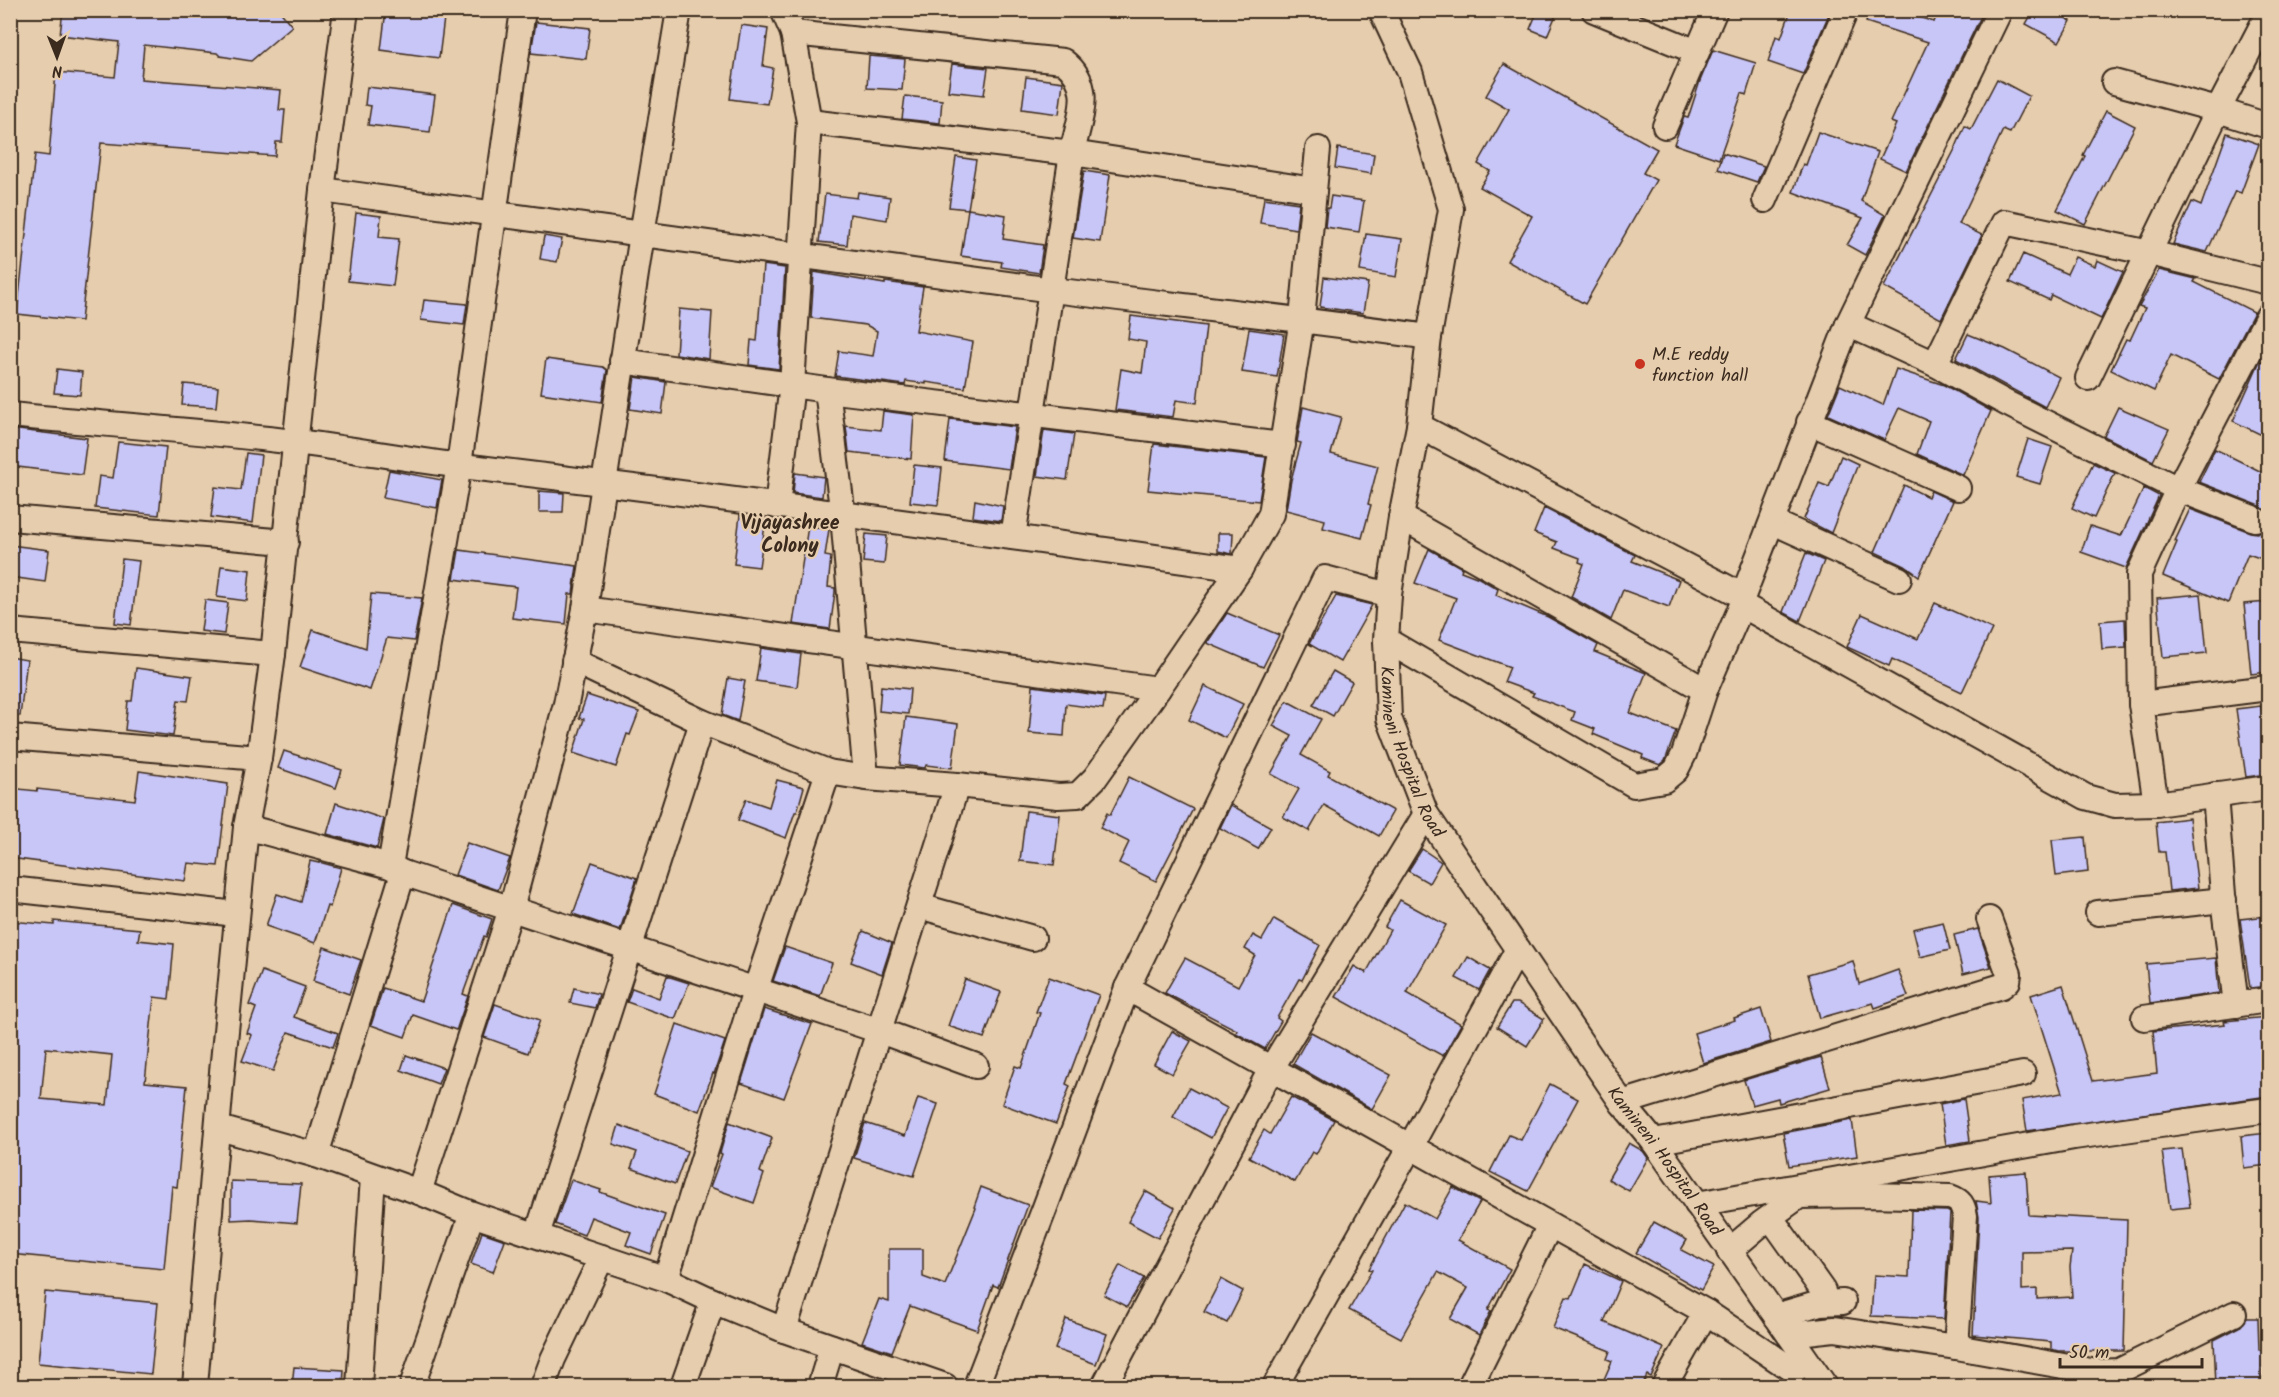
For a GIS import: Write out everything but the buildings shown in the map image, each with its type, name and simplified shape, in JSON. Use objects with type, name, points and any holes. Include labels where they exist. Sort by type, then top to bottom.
[{"type":"street","points":[[195,1386],[246,827],[259,758],[273,654],[322,190],[346,10]]},
{"type":"street","points":[[316,1155],[397,870],[459,465],[523,10]]},
{"type":"street","points":[[419,1192],[511,909],[566,704],[585,609],[622,361],[679,10]]},
{"type":"street","points":[[777,506],[792,385],[809,122],[793,33],[783,10]]},
{"type":"street","name":"Kamineni Hospital Road","points":[[1381,10],[1410,72],[1452,209],[1429,337],[1419,426],[1401,517],[1389,595],[1386,640],[1389,718],[1426,814],[1623,1103],[1654,1142],[1783,1325],[1796,1373],[1826,1386]]},
{"type":"street","points":[[1594,10],[1697,52]]},
{"type":"street","points":[[1665,126],[1715,10]]},
{"type":"street","points":[[1765,200],[1846,10]]},
{"type":"street","points":[[1386,640],[1634,785],[1664,780],[1676,770],[1848,324],[2000,10]]},
{"type":"street","points":[[2088,378],[2218,110],[2268,15]]},
{"type":"street","points":[[793,33],[1063,61],[1073,68],[1079,77],[1084,94],[1072,153],[1013,537]]},
{"type":"street","points":[[2114,82],[2268,126]]},
{"type":"street","points":[[809,122],[1072,153],[1314,190]]},
{"type":"street","points":[[574,661],[702,722],[828,772],[866,778],[1058,796],[1078,795],[1095,778],[1240,569],[1271,514],[1302,319],[1318,149]]},
{"type":"street","points":[[322,190],[1051,290],[1302,319],[1429,337]]},
{"type":"street","points":[[1935,364],[2004,222],[2268,282]]},
{"type":"street","points":[[2156,804],[2141,704],[2139,574],[2178,489],[2268,316]]},
{"type":"street","points":[[1848,324],[1935,364],[2006,403],[2178,489],[2255,519]]},
{"type":"street","points":[[622,361],[827,390],[1283,445]]},
{"type":"street","points":[[827,390],[843,516],[866,778]]},
{"type":"street","points":[[10,415],[296,442],[1240,569]]},
{"type":"street","points":[[1809,422],[1958,488]]},
{"type":"street","points":[[1419,426],[1742,601],[2086,797],[2115,805],[2156,804],[2268,788]]},
{"type":"street","points":[[1401,517],[1705,690]]},
{"type":"street","points":[[10,518],[286,542]]},
{"type":"street","points":[[1773,522],[1899,579]]},
{"type":"street","points":[[976,1386],[1127,988],[1325,578],[1389,595]]},
{"type":"street","points":[[585,609],[1158,688]]},
{"type":"street","points":[[10,631],[273,654]]},
{"type":"street","points":[[2141,704],[2268,688]]},
{"type":"street","points":[[537,1235],[702,722]]},
{"type":"street","points":[[10,737],[259,758]]},
{"type":"street","points":[[666,1279],[755,991],[828,772]]},
{"type":"street","points":[[784,1330],[957,785]]},
{"type":"street","points":[[2215,795],[2236,1005]]},
{"type":"street","points":[[1104,1386],[1271,1069],[1426,814]]},
{"type":"street","points":[[246,827],[397,870],[880,1031],[976,1066]]},
{"type":"street","points":[[10,889],[237,914]]},
{"type":"street","points":[[2098,913],[2224,900]]},
{"type":"street","points":[[919,906],[1033,938]]},
{"type":"street","points":[[1623,1103],[2002,986],[2008,981],[2009,974],[1989,919]]},
{"type":"street","points":[[1275,1386],[1410,1147],[1518,949]]},
{"type":"street","points":[[1127,988],[1706,1312],[1796,1373]]},
{"type":"street","points":[[2145,1018],[2268,1000]]},
{"type":"street","points":[[1654,1142],[2023,1074]]},
{"type":"street","points":[[1697,1204],[2074,1137],[2268,1110]]},
{"type":"street","points":[[219,1128],[316,1155],[419,1192],[472,1214],[666,1279],[784,1330],[945,1386]]},
{"type":"street","points":[[359,1386],[373,1177]]},
{"type":"street","points":[[1730,1251],[1799,1196],[1950,1197],[1959,1200],[1964,1207],[1965,1216],[1956,1347]]},
{"type":"street","points":[[412,1386],[472,1214]]},
{"type":"street","points":[[1770,1218],[1833,1296],[1783,1325]]},
{"type":"street","points":[[1470,1386],[1550,1225]]},
{"type":"street","points":[[543,1386],[553,1359],[602,1257]]},
{"type":"street","points":[[683,1386],[713,1301]]},
{"type":"street","points":[[1664,1386],[1706,1312]]},
{"type":"street","points":[[1783,1325],[1834,1329],[1956,1347],[2097,1372],[2119,1371],[2234,1314]]},
{"type":"street","points":[[820,1386],[832,1347]]},
{"type":"place","name":"M.E reddy function hall","points":[[1640,364]]},
{"type":"district","name":"Vijayashree Colony","points":[[790,534]]}]
